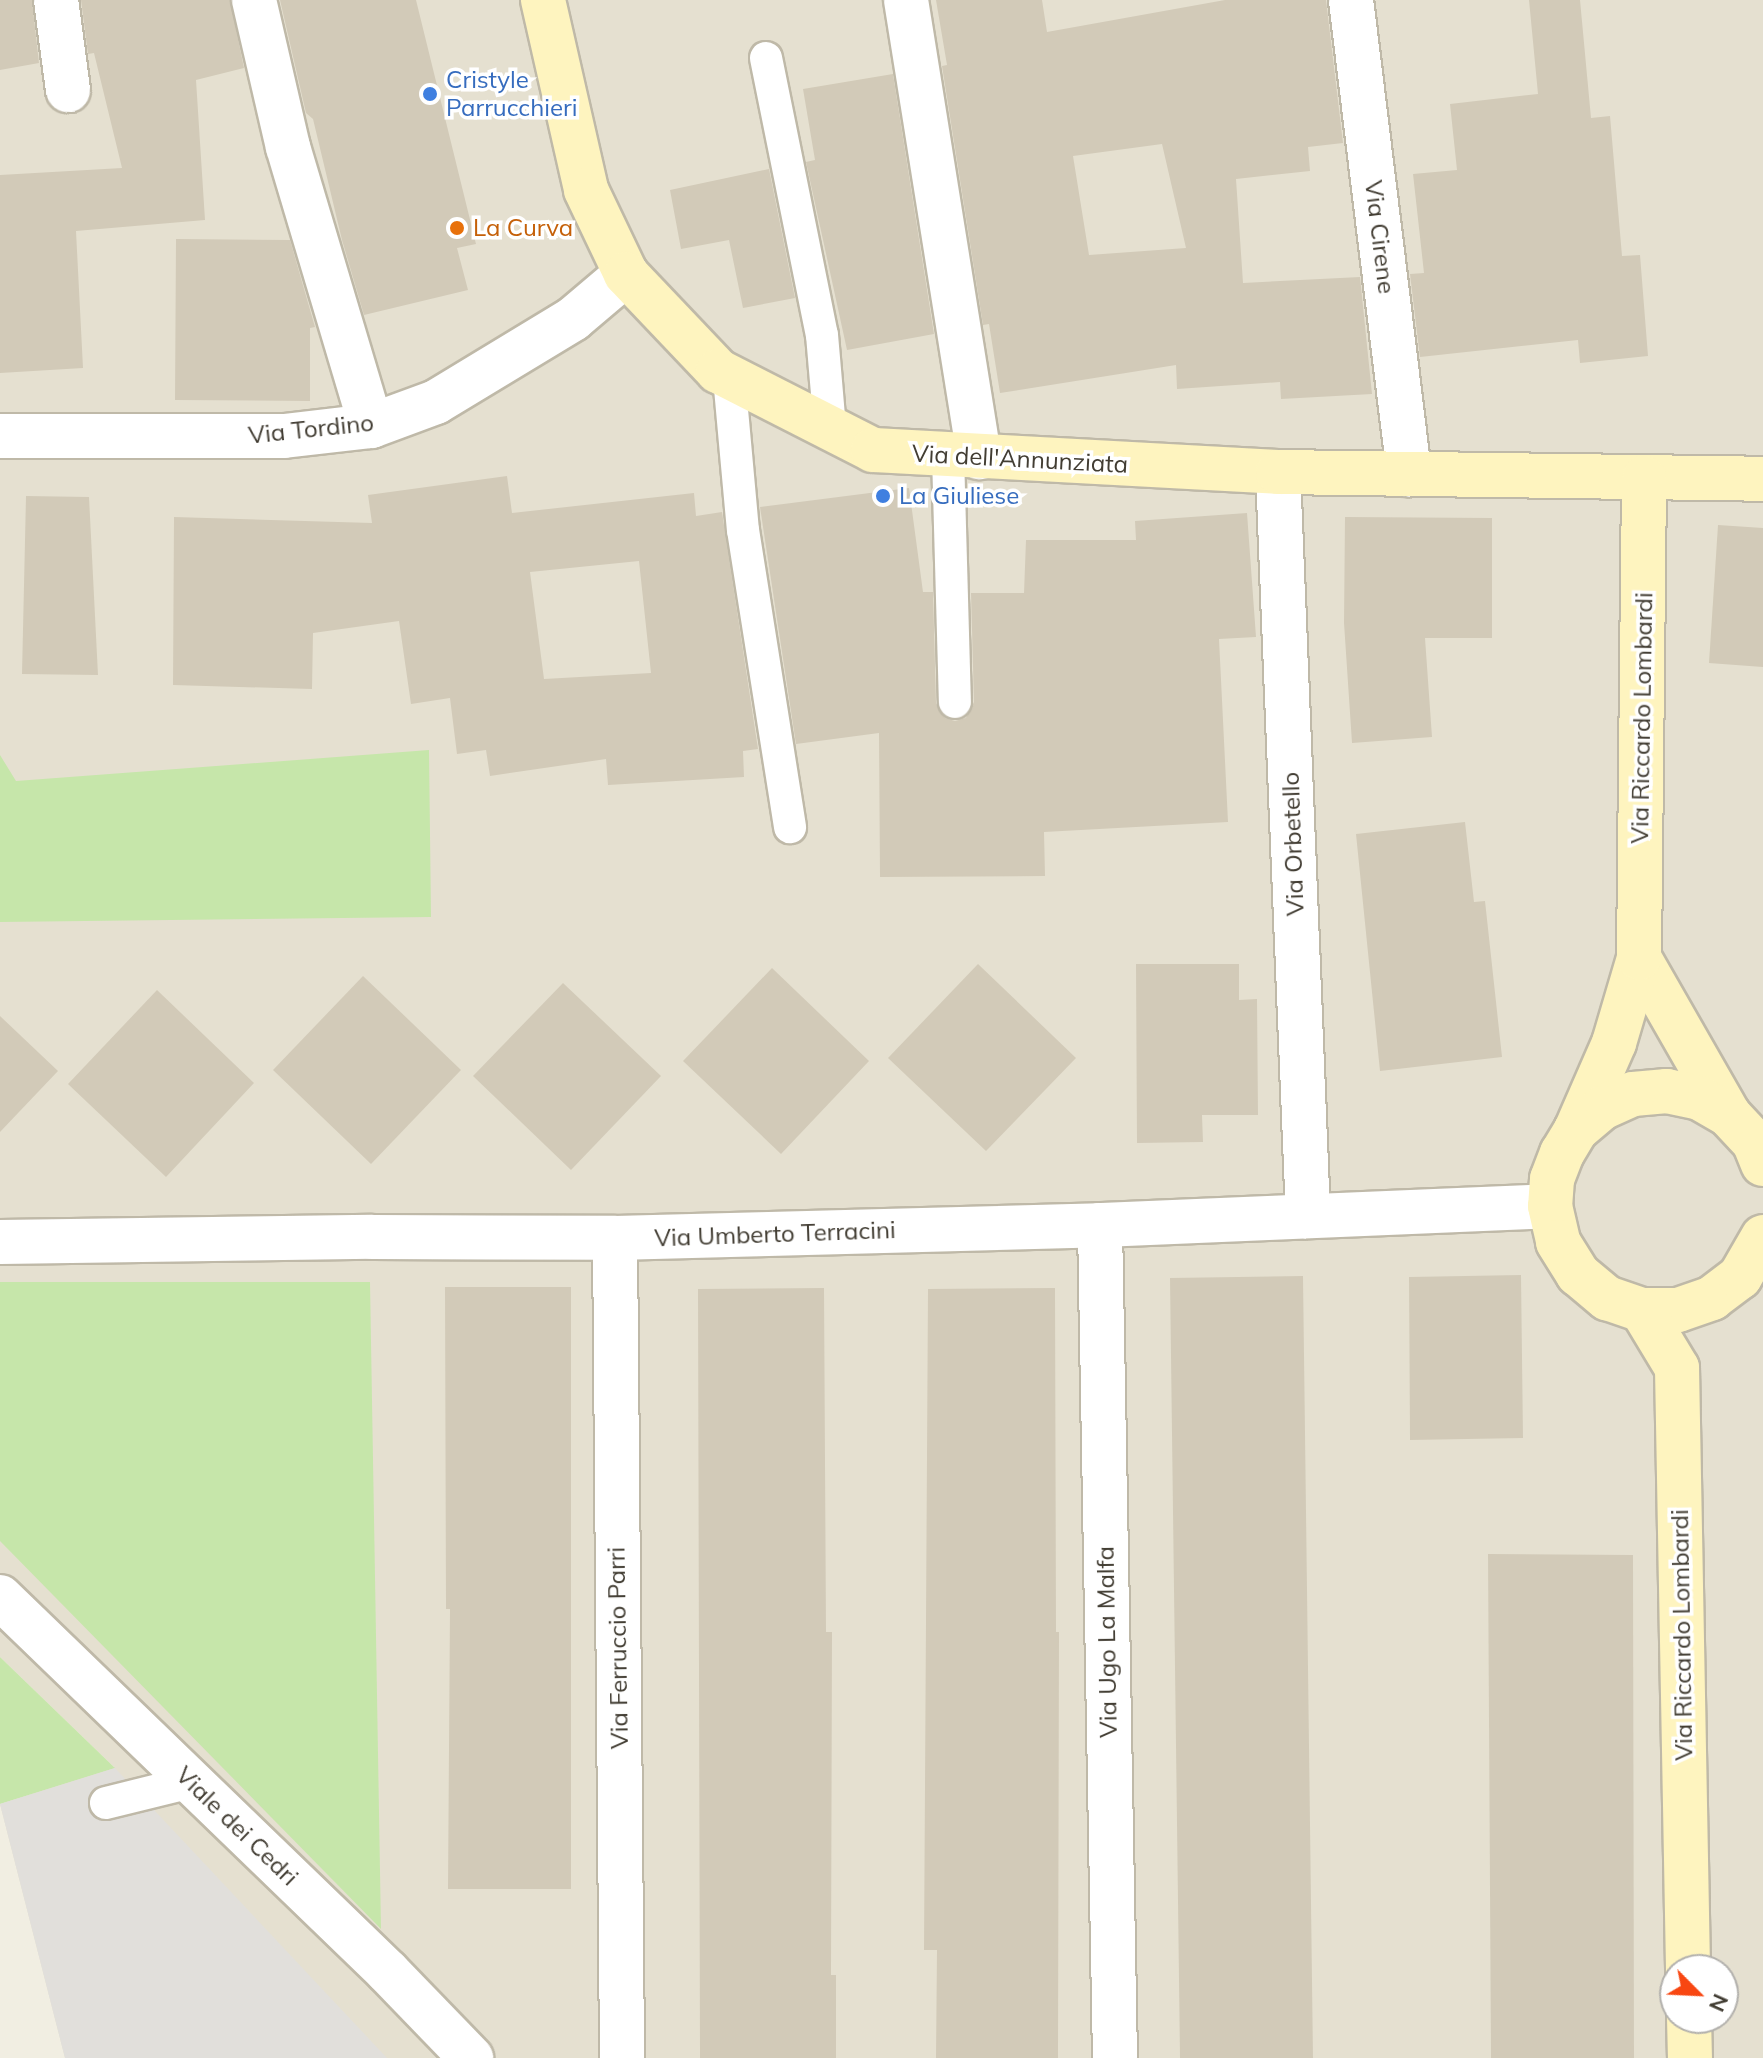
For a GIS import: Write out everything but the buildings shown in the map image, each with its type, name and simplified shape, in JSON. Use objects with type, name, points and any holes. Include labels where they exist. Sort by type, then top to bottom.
[{"type":"street","points":[[56,0],[68,90]]},
{"type":"street","points":[[254,0],[288,147],[371,426]]},
{"type":"street","name":"Via dell'Annunziata","points":[[543,0],[586,190],[626,274],[718,371],[873,450],[1278,472],[1763,479]]},
{"type":"street","points":[[906,0],[964,456]]},
{"type":"street","name":"Via Cirene","points":[[1351,0],[1409,474]]},
{"type":"street","name":"Via Tordino","points":[[0,436],[284,436],[371,426],[436,402],[573,319],[626,274]]},
{"type":"street","name":"Via Orbetello","points":[[1278,472],[1308,1216]]},
{"type":"street","name":"Via Riccardo Lombardi","points":[[1644,478],[1639,958],[1614,1043],[1552,1179],[1550,1206],[1558,1242],[1578,1274],[1607,1298],[1642,1310],[1678,1310],[1712,1298],[1740,1277],[1762,1250]]},
{"type":"street","name":"Via Riccardo Lombardi","points":[[1639,958],[1729,1115],[1754,1142],[1763,1164]]},
{"type":"street","name":"Via Riccardo Lombardi","points":[[1576,1130],[1602,1108],[1633,1094],[1667,1091],[1700,1098],[1729,1115]]},
{"type":"street","name":"Via Umberto Terracini","points":[[0,1242],[372,1237],[615,1238],[1100,1225],[1550,1206]]},
{"type":"street","name":"Via Ugo La Malfa","points":[[1100,1225],[1115,2058]]},
{"type":"street","name":"Via Ferruccio Parri","points":[[615,1238],[622,2058]]},
{"type":"street","name":"Via Riccardo Lombardi","points":[[1642,1310],[1677,1368],[1688,1954]]},
{"type":"street","name":"Viale dei Cedri","points":[[0,1597],[388,1972],[471,2058]]},
{"type":"street","points":[[1689,2034],[1690,2058]]},
{"type":"lane","points":[[766,58],[822,335],[830,429]]},
{"type":"lane","points":[[729,377],[743,530],[790,827]]},
{"type":"lane","points":[[955,702],[964,456]]},
{"type":"lane","points":[[106,1803],[191,1782]]},
{"type":"shaded area","points":[[0,0],[1763,0],[1763,2058],[65,2058],[0,1804],[114,1767],[0,1657]]},
{"type":"shaded area","points":[[115,1768],[387,2058],[65,2058],[0,1804]]},
{"type":"green space","points":[[429,750],[431,917],[0,922],[0,755],[16,781]]},
{"type":"green space","points":[[0,1282],[370,1282],[381,1929],[0,1541]]},
{"type":"green space","points":[[0,1657],[115,1768],[0,1804]]},
{"type":"place","name":"Cristyle Parrucchieri","points":[[430,94]]},
{"type":"place","name":"La Curva","points":[[457,228]]},
{"type":"place","name":"La Giuliese","points":[[883,496]]}]
